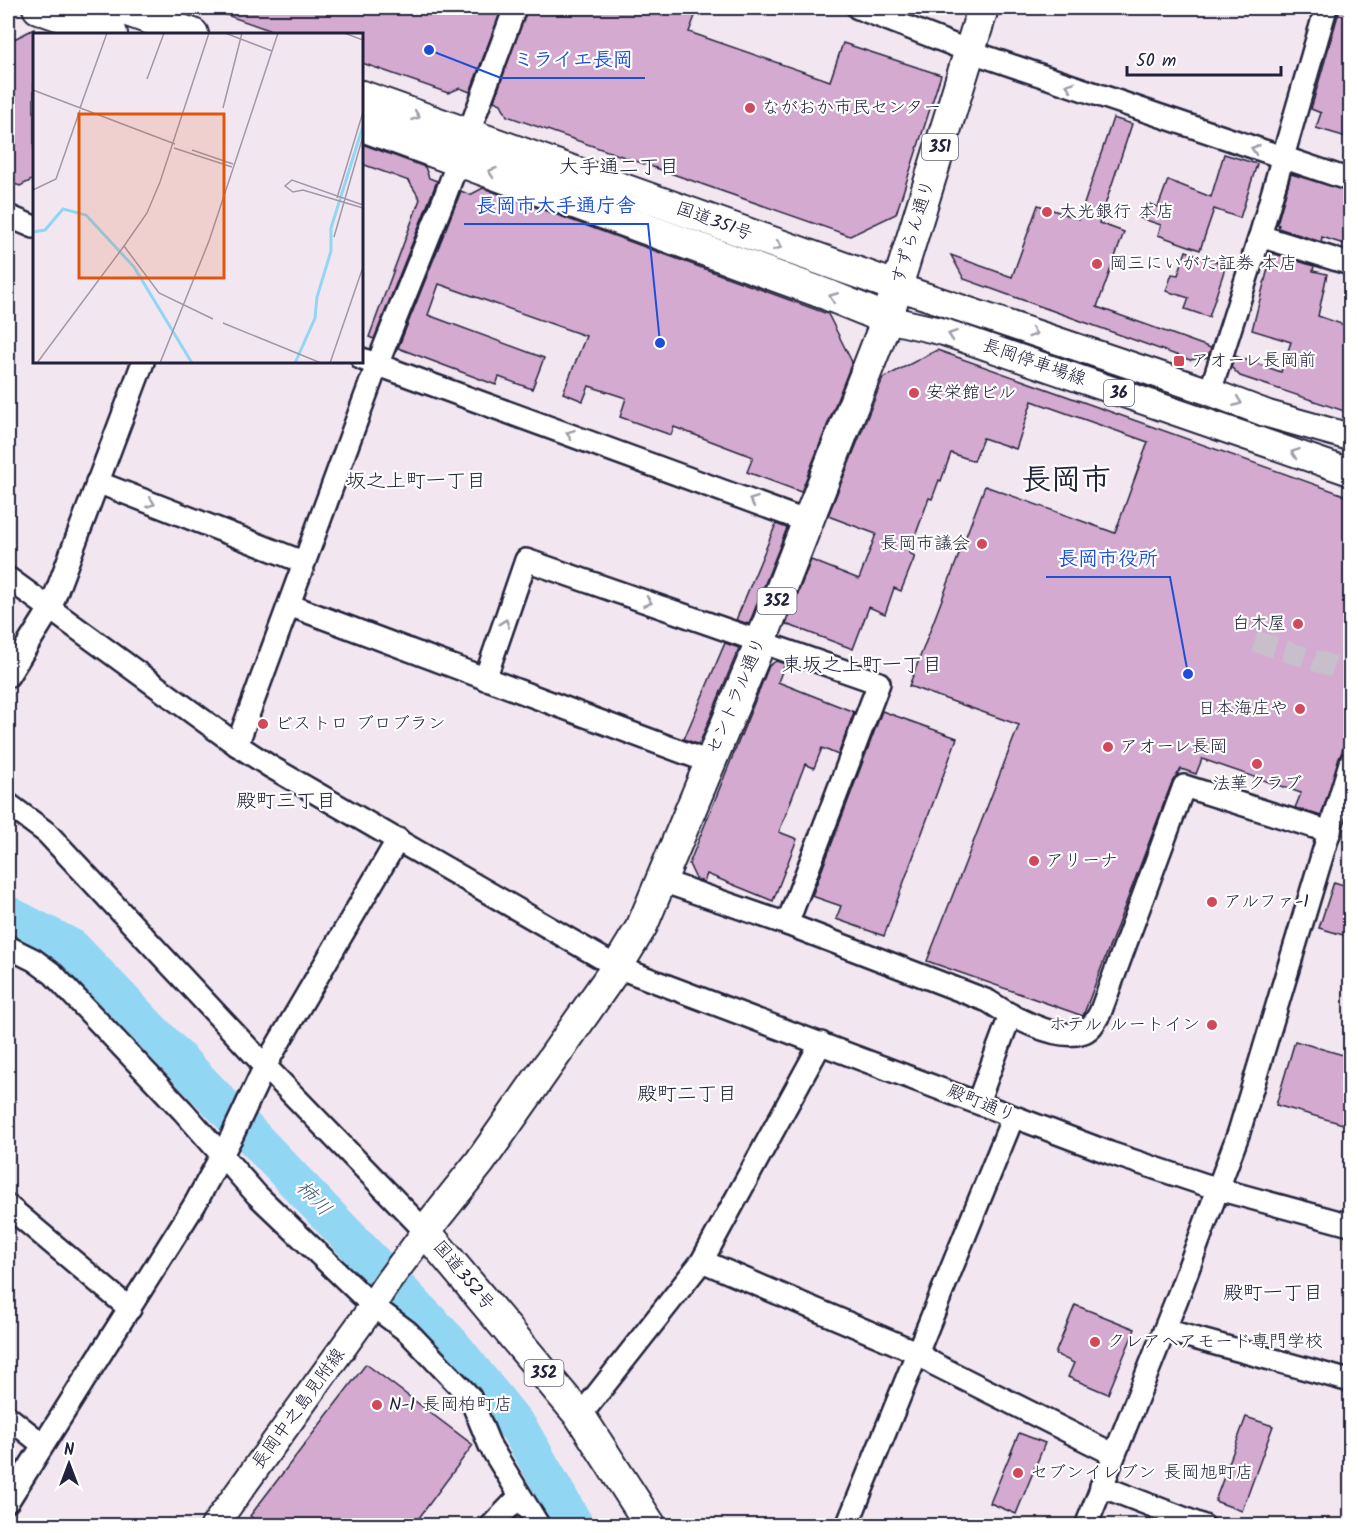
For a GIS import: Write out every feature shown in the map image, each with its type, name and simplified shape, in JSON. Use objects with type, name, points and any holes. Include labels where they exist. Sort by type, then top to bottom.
[{"type":"highway","points":[[38,8],[108,33]]},
{"type":"highway","points":[[119,8],[190,33]]},
{"type":"highway","name":"すずらん通り","points":[[887,319],[983,8]]},
{"type":"highway","name":"国道351号","points":[[363,97],[463,147],[887,319]]},
{"type":"highway","name":"国道351号","points":[[363,126],[463,147],[898,287]]},
{"type":"highway","name":"セントラル通り","points":[[618,967],[642,926],[662,881],[808,522],[887,319]]},
{"type":"highway","name":"国道352号","points":[[618,967],[480,1162],[425,1231],[580,1416],[651,1526]]},
{"type":"main road","name":"長岡停車場線","points":[[898,287],[1210,392],[1268,414],[1350,437]]},
{"type":"main road","name":"長岡停車場線","points":[[887,319],[944,332],[1350,472]]},
{"type":"main road","name":"長岡中之島見附線","points":[[214,1526],[376,1299],[408,1258],[425,1231]]},
{"type":"street","points":[[237,745],[289,605],[369,362],[463,147],[515,8]]},
{"type":"street","points":[[858,8],[969,51],[1350,180]]},
{"type":"street","points":[[1210,392],[1260,236],[1326,8]]},
{"type":"street","points":[[8,216],[33,227]]},
{"type":"street","points":[[1260,236],[1350,264]]},
{"type":"street","points":[[369,362],[808,522]]},
{"type":"street","points":[[8,676],[50,609],[144,363]]},
{"type":"street","points":[[97,482],[303,562]]},
{"type":"street","points":[[485,679],[526,560],[879,683],[787,924]]},
{"type":"street","name":"殿町通り","points":[[8,578],[237,745],[618,967],[1013,1117],[1218,1189],[1350,1225]]},
{"type":"street","points":[[289,605],[709,762]]},
{"type":"street","points":[[1086,1526],[1113,1454],[1165,1330],[1218,1189],[1350,763]]},
{"type":"street","points":[[662,881],[787,924],[988,1001],[1010,1016],[1057,1033],[1082,1033],[1091,1028],[1100,1013],[1184,786],[1330,832]]},
{"type":"street","points":[[8,804],[47,833],[265,1066],[425,1231]]},
{"type":"street","points":[[8,1501],[42,1444],[130,1309],[221,1157],[265,1066],[398,839]]},
{"type":"street","points":[[8,947],[34,960],[66,988],[183,1111],[257,1196],[376,1299],[470,1397],[490,1446],[538,1526]]},
{"type":"street","points":[[978,1102],[1010,1016]]},
{"type":"street","points":[[580,1416],[702,1261],[821,1043]]},
{"type":"street","points":[[847,1526],[1013,1117]]},
{"type":"street","points":[[8,1206],[130,1309]]},
{"type":"street","points":[[702,1261],[916,1352],[934,1364],[1113,1454]]},
{"type":"street","points":[[1165,1330],[1350,1381]]},
{"type":"street","points":[[8,1417],[42,1444]]},
{"type":"street","points":[[1101,1486],[1204,1526]]},
{"type":"street","points":[[491,1526],[520,1496]]},
{"type":"building","points":[[212,8],[502,8],[470,92],[460,88],[448,93],[363,63],[363,33],[278,33],[212,10]]},
{"type":"building","points":[[527,8],[698,8],[689,32],[830,81],[843,43],[941,75],[896,214],[850,236],[507,116],[501,104],[494,101]]},
{"type":"building","points":[[1340,8],[1350,8],[1350,138],[1316,128],[1321,113],[1311,109]]},
{"type":"building","points":[[34,29],[33,180],[20,186],[8,182],[8,42]]},
{"type":"building","points":[[1113,118],[1132,124],[1099,223],[1124,232],[1097,307],[1211,348],[1208,357],[1190,360],[964,279],[951,255],[1012,277],[1038,205],[1079,219]]},
{"type":"building","points":[[363,144],[425,167],[429,178],[437,181],[374,339],[369,337],[420,199],[409,181],[363,164]]},
{"type":"building","points":[[1224,154],[1257,164],[1240,218],[1214,209],[1200,250],[1158,235],[1161,225],[1140,218],[1146,203],[1158,207],[1168,180],[1211,197]]},
{"type":"building","points":[[1291,174],[1350,192],[1350,246],[1322,237],[1321,242],[1278,228],[1277,224]]},
{"type":"building","points":[[483,188],[828,314],[852,362],[801,492],[747,472],[753,457],[674,427],[671,435],[620,417],[626,398],[589,386],[583,401],[563,393],[586,336],[439,284],[428,315],[544,358],[532,389],[499,377],[496,385],[398,348],[461,191],[470,195]]},
{"type":"building","points":[[1186,251],[1226,265],[1209,317],[1185,309],[1189,298],[1166,291],[1172,274],[1178,275]]},
{"type":"building","points":[[1272,253],[1314,266],[1313,271],[1327,274],[1318,316],[1350,327],[1350,413],[1240,376],[1231,367],[1235,356],[1281,372],[1291,342],[1252,330]]},
{"type":"building","points":[[937,350],[1350,497],[1350,726],[1321,816],[1295,808],[1301,793],[1202,759],[1196,774],[1181,769],[1172,782],[1083,1016],[927,961],[1019,725],[909,686],[985,486],[1115,533],[1148,442],[1032,401],[1016,449],[983,438],[974,461],[951,453],[941,481],[939,480],[932,499],[929,498],[909,553],[915,556],[901,591],[894,588],[885,614],[869,607],[853,649],[786,624],[811,560],[859,579],[876,534],[828,516],[883,378]]},
{"type":"building","points":[[776,524],[787,528],[749,624],[736,620]]},
{"type":"building","points":[[725,643],[739,648],[700,742],[697,744],[684,739]]},
{"type":"building","points":[[776,661],[785,664],[778,682],[854,712],[838,755],[822,748],[814,768],[805,764],[779,832],[797,839],[773,901],[707,874],[704,882],[696,879],[689,864],[769,666]]},
{"type":"building","points":[[882,711],[957,738],[884,936],[836,919],[841,906],[812,896]]},
{"type":"building","points":[[1334,882],[1350,887],[1350,937],[1319,928]]},
{"type":"building","points":[[1295,1041],[1350,1057],[1350,1126],[1276,1105]]},
{"type":"building","name":"クレアヘアモード専門学校","points":[[1075,1305],[1135,1329],[1108,1394],[1068,1377],[1074,1363],[1055,1354]]},
{"type":"building","name":"N-1 長岡柏町店","points":[[366,1364],[473,1445],[413,1526],[262,1526],[250,1516]]},
{"type":"building","points":[[1246,1417],[1273,1426],[1242,1511],[1215,1501]]},
{"type":"building","name":"セブンイレブン 長岡旭町店","points":[[1019,1433],[1045,1443],[1016,1514],[990,1503]]},
{"type":"waterway","name":"柿川","points":[[8,915],[72,948],[450,1343],[520,1430],[575,1526]]},
{"type":"tunnel","points":[[1255,641],[1350,672]]},
{"type":"place","name":"ミライエ長岡","points":[[429,50]]},
{"type":"place","name":"ながおか市民センター","points":[[750,108]]},
{"type":"place","name":"大光銀行 本店","points":[[1047,212]]},
{"type":"place","name":"岡三にいがた証券 本店","points":[[1097,264]]},
{"type":"place","name":"長岡市大手通庁舎","points":[[660,343]]},
{"type":"place","name":"アオーレ長岡前","points":[[1179,361]]},
{"type":"place","name":"安栄館ビル","points":[[914,393]]},
{"type":"place","name":"長岡市議会","points":[[982,544]]},
{"type":"place","name":"白木屋","points":[[1298,624]]},
{"type":"place","name":"長岡市役所","points":[[1188,674]]},
{"type":"place","name":"日本海庄や","points":[[1300,709]]},
{"type":"place","name":"ビストロ ブロブラン","points":[[263,724]]},
{"type":"place","name":"アオーレ長岡","points":[[1108,747]]},
{"type":"place","name":"法華クラブ","points":[[1257,764]]},
{"type":"place","name":"アリーナ","points":[[1034,861]]},
{"type":"place","name":"アルファ-1","points":[[1212,902]]},
{"type":"place","name":"ホテル ルートイン","points":[[1212,1025]]},
{"type":"place","name":"クレアヘアモード専門学校","points":[[1095,1342]]},
{"type":"place","name":"N-1 長岡柏町店","points":[[377,1405]]},
{"type":"place","name":"セブンイレブン 長岡旭町店","points":[[1018,1473]]},
{"type":"district","name":"大手通二丁目","points":[[619,168]]},
{"type":"district","name":"長岡市","points":[[1066,481]]},
{"type":"district","name":"坂之上町一丁目","points":[[416,482]]},
{"type":"district","name":"東坂之上町一丁目","points":[[862,666]]},
{"type":"district","name":"殿町三丁目","points":[[286,802]]},
{"type":"district","name":"殿町二丁目","points":[[687,1095]]},
{"type":"district","name":"殿町一丁目","points":[[1273,1294]]}]
